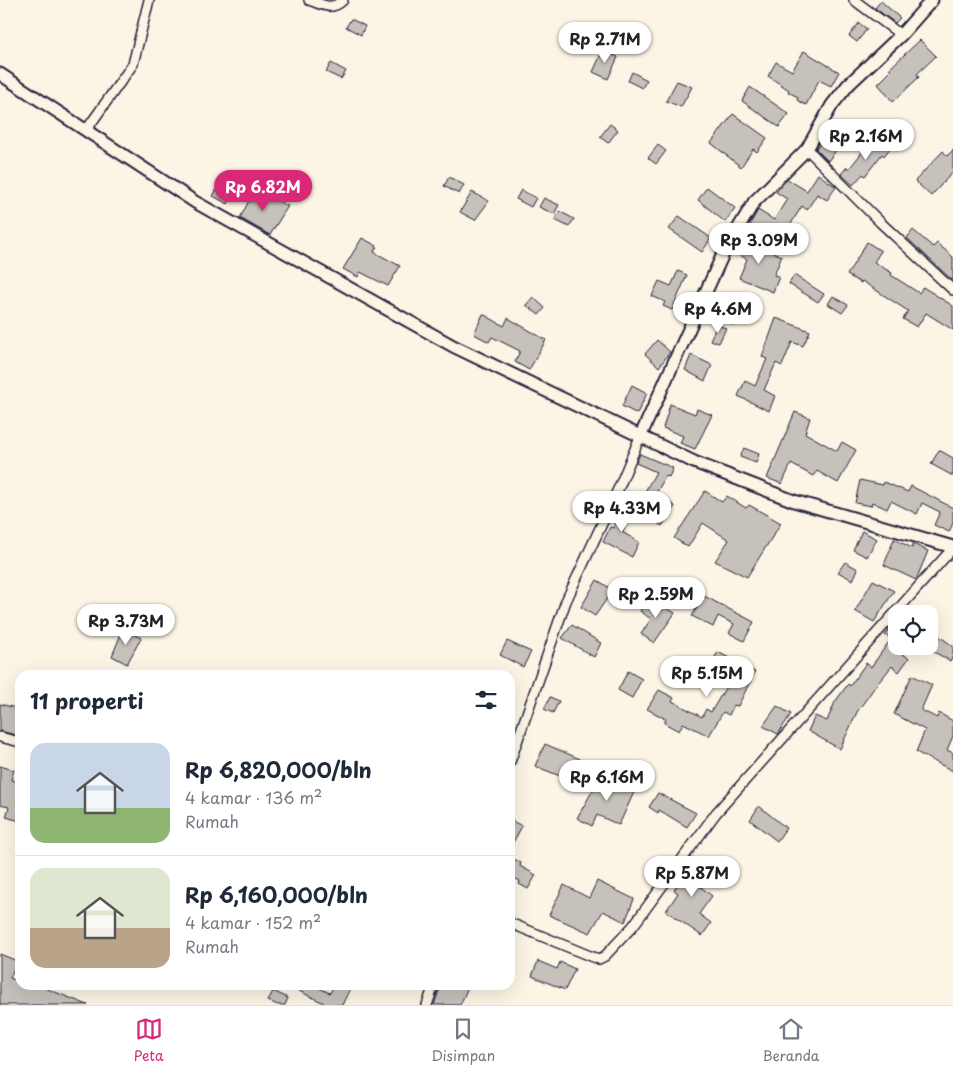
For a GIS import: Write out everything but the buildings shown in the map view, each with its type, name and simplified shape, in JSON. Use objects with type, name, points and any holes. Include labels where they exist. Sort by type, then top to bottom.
[{"type":"street","points":[[87,129],[133,64],[149,0]]},
{"type":"street","points":[[309,0],[330,8],[337,6],[343,0]]},
{"type":"street","points":[[854,0],[901,35]]},
{"type":"street","points":[[515,748],[566,601],[724,252],[744,216],[771,183],[807,149],[832,105],[848,85],[901,35],[932,0]]},
{"type":"street","points":[[0,74],[87,129],[128,159],[195,202],[453,346],[694,462],[794,501],[953,548],[716,813],[633,926],[605,956],[599,959],[590,956],[515,925]]},
{"type":"street","points":[[807,149],[881,223],[953,290]]},
{"type":"street","points":[[0,737],[15,741]]},
{"type":"street","points":[[427,1005],[432,990]]}]
